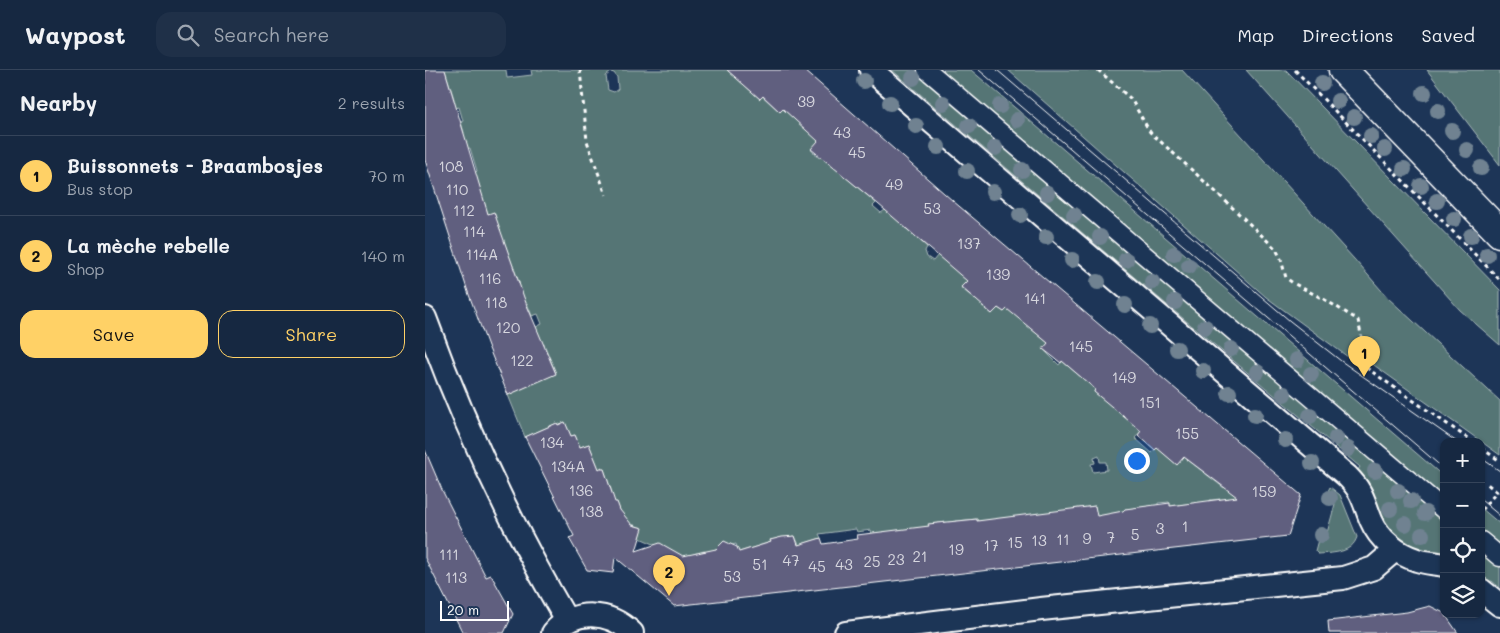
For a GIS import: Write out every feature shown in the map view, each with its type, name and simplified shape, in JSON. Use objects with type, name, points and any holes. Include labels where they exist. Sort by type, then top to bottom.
[{"type":"main road","points":[[1343,70],[1500,232]]},
{"type":"street","points":[[871,70],[1347,476],[1363,496],[1376,530],[1395,550],[1418,560],[1440,564]]},
{"type":"street","points":[[927,70],[1440,507]]},
{"type":"street","points":[[425,318],[463,415],[495,487],[552,596],[560,627],[580,616],[601,616],[620,623],[631,633]]},
{"type":"street","points":[[1485,544],[1500,557]]},
{"type":"street","points":[[846,633],[1041,609],[1343,578],[1374,568],[1395,550]]},
{"type":"street","points":[[1485,593],[1500,605]]},
{"type":"path","points":[[580,70],[587,141],[606,195]]},
{"type":"path","points":[[1098,70],[1131,99],[1150,132],[1276,250],[1281,259],[1286,278],[1358,320],[1368,369],[1467,438]]},
{"type":"path","points":[[1295,70],[1500,280]]},
{"type":"path","points":[[1485,451],[1500,460]]},
{"type":"path","points":[[1486,483],[1497,492]]},
{"type":"path","points":[[1485,506],[1500,488]]},
{"type":"green space","points":[[445,70],[506,70],[507,78],[532,75],[531,70],[727,70],[760,99],[762,96],[780,112],[783,109],[820,139],[811,150],[820,158],[821,156],[876,203],[873,206],[881,213],[885,210],[908,216],[902,225],[927,247],[925,251],[927,257],[933,261],[943,249],[967,281],[961,288],[971,296],[977,290],[988,299],[982,306],[992,314],[998,308],[1004,312],[1010,305],[1030,328],[1048,343],[1043,349],[1059,365],[1062,361],[1095,389],[1094,392],[1143,429],[1135,438],[1152,453],[1160,443],[1161,451],[1176,464],[1184,457],[1224,488],[1226,486],[1236,495],[1233,501],[1221,499],[1210,500],[1210,503],[1170,506],[1169,502],[1158,503],[1158,506],[1125,509],[1097,519],[1095,506],[1072,509],[1072,515],[977,521],[976,519],[929,524],[929,526],[873,541],[871,530],[857,532],[856,529],[819,534],[821,538],[799,545],[795,536],[770,540],[771,542],[739,552],[736,544],[715,549],[716,554],[704,551],[693,554],[695,562],[640,538],[642,528],[624,521],[617,502],[611,504],[612,492],[604,469],[599,469],[589,444],[580,447],[575,435],[571,436],[565,422],[558,425],[557,423],[525,437],[508,395],[556,373],[544,344],[537,346],[530,330],[542,324],[538,314],[532,316],[527,303],[521,305],[519,282],[494,213],[488,214],[475,173],[477,171],[470,148],[463,150],[459,134],[464,133],[461,122],[463,121],[459,107],[453,109],[454,99]],"holes":[[[611,72],[617,77],[618,89],[614,92],[608,90],[606,76]],[[1099,456],[1100,462],[1106,462],[1107,470],[1093,472],[1091,464],[1095,463],[1094,458]]]},
{"type":"green space","points":[[892,70],[915,70],[1440,516],[1440,557],[1409,549],[1386,528],[1355,474],[1360,467]]},
{"type":"green space","points":[[938,70],[971,70],[1440,474],[1440,497]]},
{"type":"green space","points":[[1008,70],[1182,70],[1388,298],[1500,401],[1500,455],[1485,444],[1485,438],[1476,438],[1371,363],[1363,368],[1266,297]]},
{"type":"green space","points":[[1246,70],[1286,70],[1500,290],[1500,345],[1460,310]]},
{"type":"green space","points":[[1427,70],[1500,70],[1500,165]]},
{"type":"green space","points":[[1330,487],[1340,495],[1357,537],[1355,542],[1347,549],[1318,554],[1315,551],[1320,532],[1327,533],[1335,504],[1328,502]]},
{"type":"green space","points":[[1485,511],[1500,524],[1500,547],[1485,534]]},
{"type":"green space","points":[[1485,554],[1500,567],[1500,588],[1492,581],[1485,583]]},
{"type":"building","points":[[425,70],[445,70],[488,214],[494,212],[526,303],[556,374],[508,395],[468,292],[425,160]]},
{"type":"building","points":[[727,70],[804,70],[953,201],[1301,495],[1288,536],[674,606],[615,557],[613,573],[587,570],[569,538],[574,536],[525,437],[557,423],[558,425],[565,422],[571,436],[575,435],[580,447],[589,444],[599,469],[602,467],[604,469],[615,502],[617,502],[620,510],[632,525],[643,528],[636,551],[660,543],[683,556],[716,549],[724,541],[737,547],[739,552],[782,537],[795,536],[798,545],[821,538],[823,544],[858,539],[857,535],[929,526],[928,524],[977,519],[977,521],[1095,506],[1097,516],[1125,509],[1170,503],[1170,506],[1237,497],[1184,457],[1177,465],[1157,448],[1155,450],[1138,435],[1141,431],[1094,392],[1095,389],[1062,361],[1061,363],[1043,349],[1048,343],[1007,309],[1004,312],[998,308],[992,314],[961,287],[967,281],[811,149],[818,141],[783,109],[780,112],[763,96],[760,99]]},
{"type":"building","points":[[425,450],[443,492],[486,577],[491,575],[513,614],[504,633],[463,633],[425,558]]},
{"type":"building","points":[[1430,606],[1440,611],[1440,618],[1448,618],[1458,633],[1329,633],[1328,621],[1407,612]]},
{"type":"tram line","points":[[979,70],[1440,466]]},
{"type":"tram line","points":[[997,70],[1290,321],[1341,361],[1451,438]]},
{"type":"tram line","points":[[1485,461],[1500,471]]},
{"type":"tram line","points":[[1485,503],[1500,516]]},
{"type":"place","name":"Buissonnets - Braambosjes","points":[[1364,377]]},
{"type":"place","name":"La mèche rebelle","points":[[669,596]]}]
